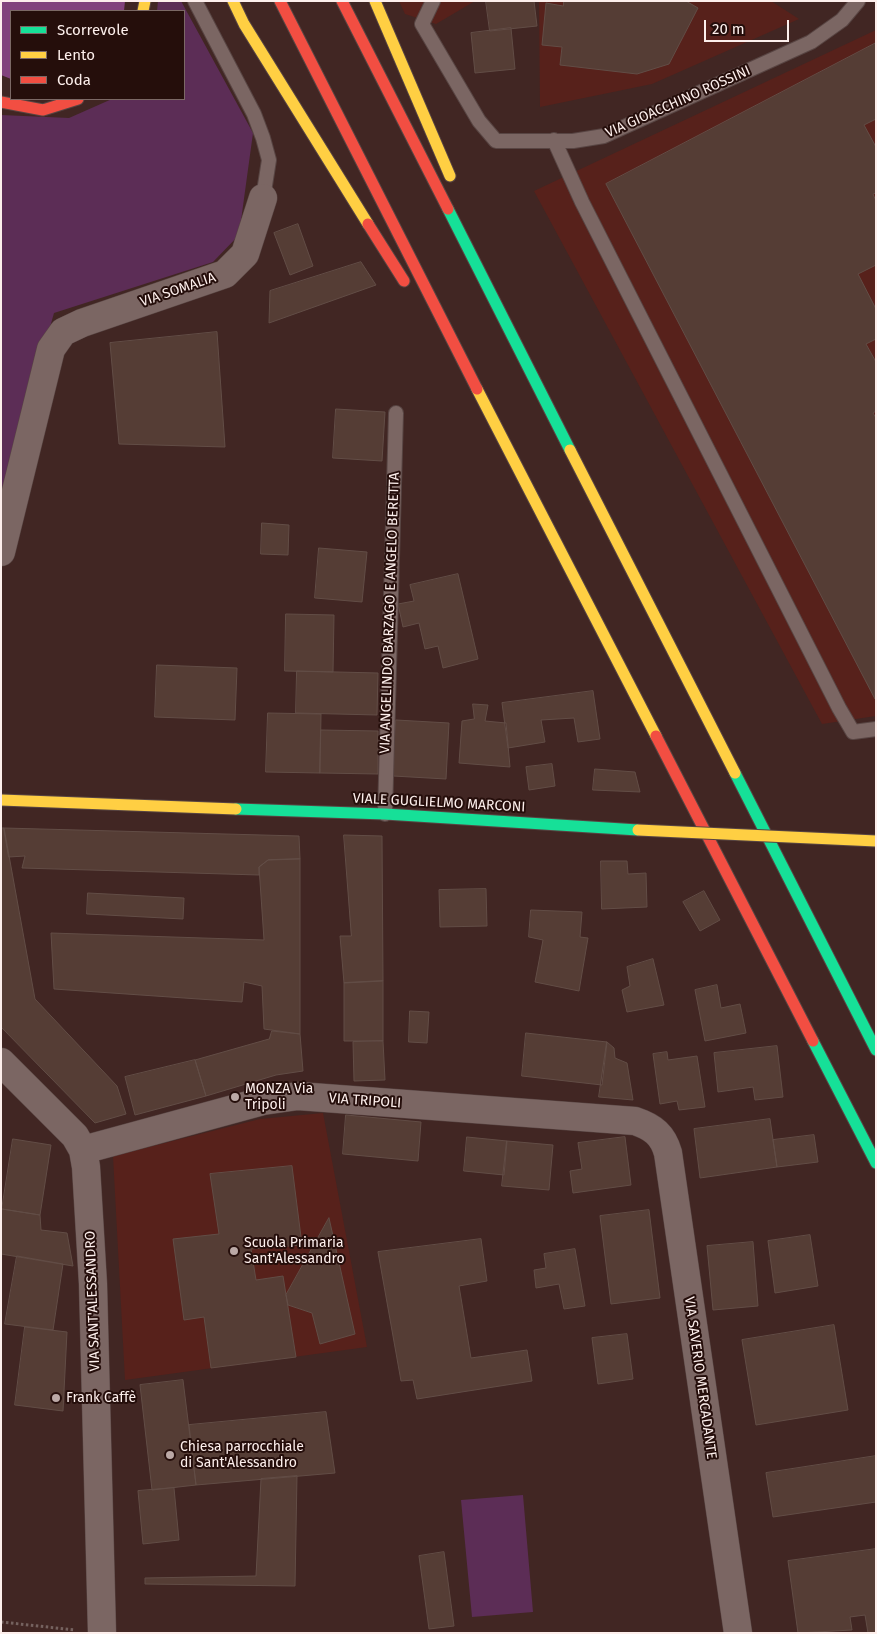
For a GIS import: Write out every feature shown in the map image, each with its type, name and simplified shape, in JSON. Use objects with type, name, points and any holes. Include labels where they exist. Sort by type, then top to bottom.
[{"type":"main road","points":[[233,1],[244,24],[280,83],[411,291]]},
{"type":"main road","points":[[280,1],[491,418],[876,1163]]},
{"type":"main road","points":[[342,1],[876,1050]]},
{"type":"main road","points":[[375,1],[453,183]]},
{"type":"main road","points":[[1,102],[43,110],[75,100]]},
{"type":"main road","points":[[476,238],[550,412]]},
{"type":"main road","points":[[427,316],[491,418]]},
{"type":"main road","name":"VIALE GUGLIELMO MARCONI","points":[[1,800],[385,814],[638,830],[876,841]]},
{"type":"street","name":"VIA SOMALIA","points":[[1,552],[51,349],[63,332],[225,274],[245,254],[263,198]]},
{"type":"street","name":"VIA SANT'ALESSANDRO","points":[[1,1062],[65,1125],[83,1150],[89,1185],[93,1284],[92,1632]]},
{"type":"street","name":"VIA TRIPOLI","points":[[83,1150],[264,1100],[298,1096],[635,1122],[653,1129]]},
{"type":"street","name":"VIA SAVERIO MERCADANTE","points":[[653,1129],[660,1135],[668,1154],[738,1633]]},
{"type":"lane","name":"VIA SOMALIA","points":[[195,1],[254,114],[264,138],[269,160],[263,198]]},
{"type":"lane","name":"VIA GIOACCHINO ROSSINI","points":[[433,1],[422,24],[479,121],[496,141],[554,140],[604,136],[811,42],[842,20],[858,1]]},
{"type":"lane","points":[[554,140],[582,202],[839,708],[853,732],[876,729]]},
{"type":"lane","name":"VIA ANGELINDO BARZAGO E ANGELO BERETTA","points":[[385,814],[396,413]]},
{"type":"path","points":[[1,1622],[92,1632]]},
{"type":"shaded area","points":[[1,1],[125,1],[124,10],[10,10],[10,79],[1,75]]},
{"type":"shaded area","points":[[158,1],[181,1],[253,133],[239,235],[213,262],[54,313],[1,499],[1,115],[69,118],[110,100],[185,100],[185,10],[157,10]]},
{"type":"shaded area","points":[[399,1],[475,1],[436,24],[405,14]]},
{"type":"shaded area","points":[[539,1],[771,1],[799,19],[652,84],[540,107]]},
{"type":"shaded area","points":[[876,30],[876,716],[822,724],[534,191]]},
{"type":"shaded area","name":"Scuola Primaria Sant'Alessandro","points":[[323,1113],[367,1347],[125,1380],[113,1156],[260,1119]]},
{"type":"shaded area","points":[[523,1495],[533,1612],[472,1617],[461,1500]]},
{"type":"building","points":[[486,1],[534,1],[537,26],[490,31]]},
{"type":"building","points":[[564,1],[686,1],[698,8],[669,64],[637,74],[560,65],[562,47],[542,45],[546,3],[563,6]]},
{"type":"building","points":[[511,28],[515,69],[475,73],[471,33]]},
{"type":"building","points":[[876,43],[876,119],[864,125],[876,147],[876,193],[873,194],[876,201],[876,265],[858,274],[876,309],[876,339],[866,344],[876,362],[876,411],[873,413],[876,418],[875,699],[606,184]]},
{"type":"building","points":[[298,224],[313,266],[290,275],[274,233]]},
{"type":"building","points":[[361,262],[376,285],[269,323],[270,291]]},
{"type":"building","points":[[217,332],[225,447],[119,444],[110,343]]},
{"type":"building","points":[[336,409],[385,412],[382,461],[333,458]]},
{"type":"building","points":[[262,523],[289,525],[288,555],[261,554]]},
{"type":"building","points":[[319,548],[367,552],[362,602],[315,598]]},
{"type":"building","points":[[458,574],[478,659],[443,668],[438,646],[425,649],[419,623],[403,627],[398,604],[414,601],[410,585]]},
{"type":"building","points":[[286,614],[334,615],[333,672],[285,671]]},
{"type":"building","points":[[157,665],[237,668],[235,720],[155,717]]},
{"type":"building","points":[[297,671],[378,673],[377,715],[296,713]]},
{"type":"building","points":[[593,691],[600,739],[578,742],[574,718],[541,720],[545,742],[508,748],[502,703]]},
{"type":"building","points":[[473,704],[488,705],[485,721],[506,723],[510,767],[459,763],[462,721],[474,719]]},
{"type":"building","points":[[268,713],[321,714],[320,773],[266,772]]},
{"type":"building","points":[[396,720],[449,723],[446,779],[393,776]]},
{"type":"building","points":[[321,730],[378,731],[378,774],[320,773]]},
{"type":"building","points":[[552,764],[555,786],[529,790],[526,767]]},
{"type":"building","points":[[595,769],[635,772],[640,792],[593,790]]},
{"type":"building","points":[[1,828],[4,828],[35,999],[117,1086],[126,1114],[95,1123],[1,1027]]},
{"type":"building","points":[[4,828],[299,836],[300,859],[268,860],[259,867],[259,875],[22,868],[25,856],[9,857]]},
{"type":"building","points":[[344,835],[382,836],[383,981],[344,983],[340,936],[351,936]]},
{"type":"building","points":[[300,859],[300,1034],[264,1029],[262,986],[244,982],[242,1002],[54,989],[51,933],[264,940],[259,867],[268,860]]},
{"type":"building","points":[[601,861],[627,861],[628,874],[646,873],[647,907],[602,909]]},
{"type":"building","points":[[486,889],[487,926],[440,927],[439,890]]},
{"type":"building","points":[[704,891],[720,920],[700,931],[683,902]]},
{"type":"building","points":[[88,893],[184,898],[183,919],[87,914]]},
{"type":"building","points":[[531,910],[582,912],[580,937],[588,938],[579,991],[535,982],[543,940],[529,937]]},
{"type":"building","points":[[653,959],[664,1005],[627,1012],[622,990],[630,986],[627,967]]},
{"type":"building","points":[[383,981],[383,1041],[344,1041],[344,983]]},
{"type":"building","points":[[717,985],[721,1008],[740,1004],[746,1033],[705,1041],[695,990]]},
{"type":"building","points":[[410,1011],[429,1012],[427,1043],[409,1042]]},
{"type":"building","points":[[272,1031],[300,1034],[303,1071],[276,1075],[206,1096],[195,1060],[269,1039]]},
{"type":"building","points":[[526,1033],[607,1042],[602,1085],[522,1076]]},
{"type":"building","points":[[383,1041],[385,1080],[354,1081],[353,1042]]},
{"type":"building","points":[[607,1042],[614,1048],[615,1058],[627,1063],[633,1100],[599,1097]]},
{"type":"building","points":[[777,1046],[783,1097],[755,1100],[753,1087],[718,1092],[714,1053]]},
{"type":"building","points":[[667,1052],[668,1060],[697,1056],[705,1107],[679,1110],[677,1101],[660,1104],[653,1054]]},
{"type":"building","points":[[195,1060],[206,1096],[135,1115],[125,1077]]},
{"type":"building","points":[[346,1115],[421,1122],[418,1161],[343,1154]]},
{"type":"building","points":[[770,1119],[777,1167],[700,1178],[694,1129]]},
{"type":"building","points":[[814,1135],[818,1162],[777,1167],[773,1140]]},
{"type":"building","points":[[467,1137],[507,1141],[504,1175],[464,1171]]},
{"type":"building","points":[[625,1137],[631,1185],[573,1193],[570,1171],[582,1169],[578,1143]]},
{"type":"building","points":[[13,1139],[51,1145],[40,1215],[2,1209]]},
{"type":"building","points":[[507,1141],[553,1145],[549,1190],[502,1186]]},
{"type":"building","points":[[292,1166],[302,1245],[251,1249],[256,1280],[283,1276],[296,1357],[211,1368],[204,1317],[184,1320],[173,1239],[219,1234],[210,1174]]},
{"type":"building","points":[[2,1209],[40,1215],[41,1230],[67,1233],[73,1266],[1,1254]]},
{"type":"building","points":[[649,1210],[660,1298],[611,1304],[600,1216]]},
{"type":"building","points":[[329,1218],[355,1334],[320,1344],[312,1313],[288,1305],[286,1295]]},
{"type":"building","points":[[810,1235],[818,1286],[775,1293],[768,1241]]},
{"type":"building","points":[[481,1239],[487,1281],[459,1286],[471,1358],[527,1350],[532,1381],[417,1399],[413,1380],[401,1381],[378,1252]]},
{"type":"building","points":[[753,1242],[758,1306],[713,1310],[707,1246]]},
{"type":"building","points":[[575,1249],[585,1306],[564,1309],[559,1284],[536,1288],[534,1270],[546,1268],[544,1254]]},
{"type":"building","points":[[17,1256],[63,1264],[53,1330],[5,1324]]},
{"type":"building","points":[[834,1325],[848,1410],[756,1425],[742,1340]]},
{"type":"building","points":[[25,1327],[67,1332],[63,1411],[15,1405]]},
{"type":"building","points":[[627,1334],[633,1379],[598,1384],[592,1338]]},
{"type":"building","name":"Chiesa parrocchiale di Sant'Alessandro","points":[[183,1380],[196,1485],[152,1490],[140,1385]]},
{"type":"building","points":[[326,1412],[335,1473],[196,1485],[189,1425]]},
{"type":"building","points":[[876,1456],[876,1502],[773,1517],[766,1473]]},
{"type":"building","points":[[297,1476],[295,1586],[145,1584],[145,1578],[256,1576],[261,1479]]},
{"type":"building","points":[[174,1488],[179,1540],[143,1544],[138,1491]]},
{"type":"building","points":[[876,1549],[876,1633],[868,1633],[865,1615],[850,1617],[852,1630],[798,1633],[788,1561]]},
{"type":"building","points":[[444,1552],[454,1626],[429,1629],[419,1556]]},
{"type":"traffic: fast","points":[[448,209],[570,450]]},
{"type":"traffic: fast","points":[[735,773],[876,1050]]},
{"type":"traffic: fast","points":[[236,809],[385,814],[638,830]]},
{"type":"traffic: fast","points":[[813,1041],[876,1163]]},
{"type":"traffic: slow","points":[[143,10],[145,1]]},
{"type":"traffic: slow","points":[[233,1],[244,24],[368,224]]},
{"type":"traffic: slow","points":[[375,1],[450,176]]},
{"type":"traffic: slow","points":[[477,389],[656,736]]},
{"type":"traffic: slow","points":[[570,450],[735,773]]},
{"type":"traffic: slow","points":[[1,800],[236,809]]},
{"type":"traffic: slow","points":[[638,830],[876,841]]},
{"type":"traffic: jam","points":[[280,1],[477,389]]},
{"type":"traffic: jam","points":[[342,1],[448,209]]},
{"type":"traffic: jam","points":[[1,102],[43,110],[75,100]]},
{"type":"traffic: jam","points":[[368,224],[404,281]]},
{"type":"traffic: jam","points":[[656,736],[813,1041]]},
{"type":"place","name":"MONZA Via Tripoli","points":[[235,1097]]},
{"type":"place","name":"Scuola Primaria Sant'Alessandro","points":[[234,1251]]},
{"type":"place","name":"Frank Caffè","points":[[56,1398]]},
{"type":"place","name":"Chiesa parrocchiale di Sant'Alessandro","points":[[170,1455]]}]
